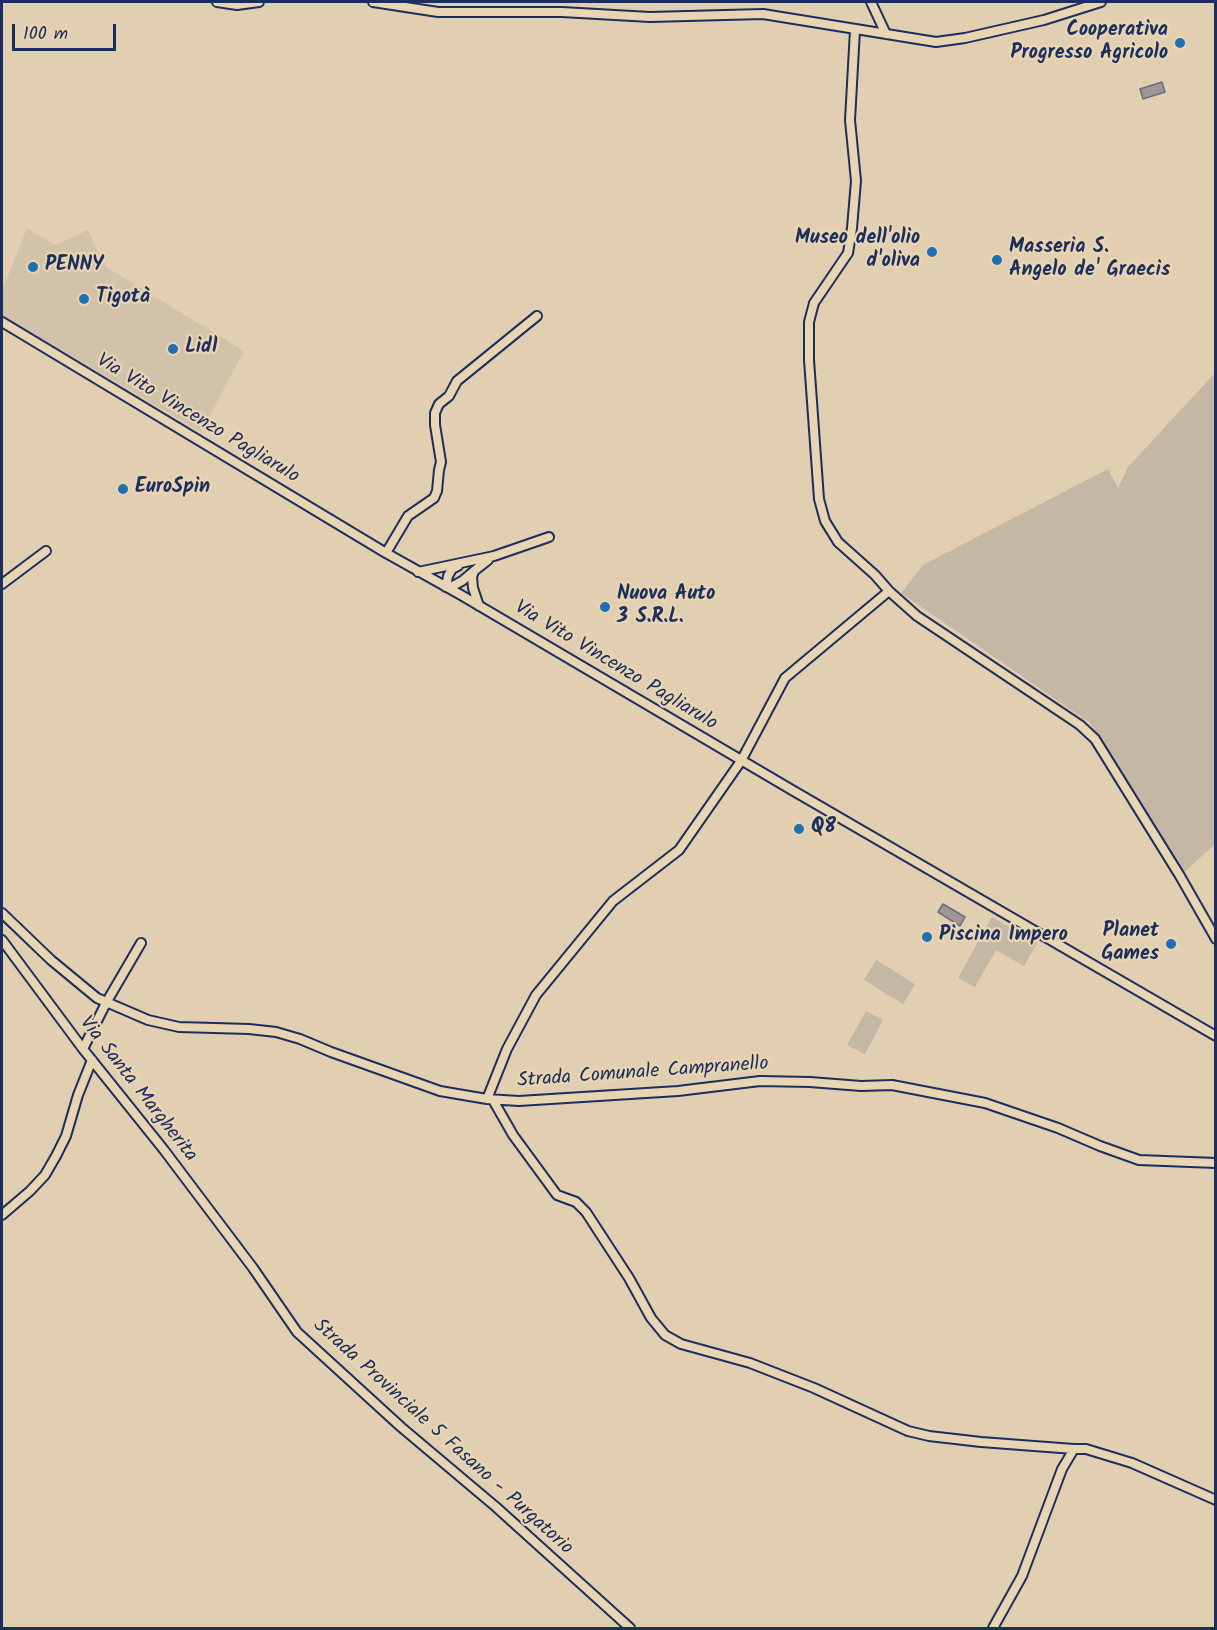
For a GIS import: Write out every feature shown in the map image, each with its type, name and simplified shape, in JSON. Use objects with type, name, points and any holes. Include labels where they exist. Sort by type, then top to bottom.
[{"type":"street","points":[[217,2],[237,5],[259,2]]},
{"type":"street","points":[[373,2],[438,12],[562,12],[650,17],[763,14],[936,42],[965,38],[1044,20],[1101,2]]},
{"type":"street","points":[[871,2],[886,34]]},
{"type":"street","points":[[855,30],[850,120],[856,181],[852,228],[848,253],[814,303],[809,322],[809,360],[819,499],[825,521],[838,542],[917,616],[1080,725],[1095,739],[1180,876],[1215,939]]},
{"type":"street","points":[[386,553],[408,516],[434,498],[438,491],[441,462],[435,413],[439,404],[448,396],[457,381],[537,316]]},
{"type":"street","name":"Via Vito Vincenzo Pagliarulo","points":[[2,322],[418,572],[1215,1036]]},
{"type":"street","points":[[418,572],[494,556],[549,537]]},
{"type":"street","points":[[2,584],[46,551]]},
{"type":"street","points":[[461,563],[448,576],[447,587],[462,581],[482,563],[494,556]]},
{"type":"street","points":[[474,571],[473,588],[479,606]]},
{"type":"street","points":[[889,591],[785,678],[741,761],[679,850],[613,901],[536,995],[507,1049],[490,1099],[557,1195],[576,1202],[586,1212],[629,1278],[651,1318],[665,1335],[681,1344],[750,1364],[814,1388],[908,1431],[929,1436],[981,1442],[1086,1449],[1132,1463],[1215,1500]]},
{"type":"street","name":"Strada Comunale Campranello","points":[[2,913],[51,960],[97,998],[147,1020],[179,1027],[276,1032],[440,1091],[519,1101],[583,1098],[760,1081],[861,1086],[892,1085],[985,1103],[1058,1128],[1139,1160],[1215,1163]]},
{"type":"street","name":"Via Santa Margherita","points":[[2,940],[83,1049],[164,1150],[247,1260]]},
{"type":"street","points":[[83,1049],[106,1003],[141,944]]},
{"type":"street","points":[[2,1215],[45,1175],[57,1156],[92,1060]]},
{"type":"street","name":"Strada Provinciale 5 Fasano - Purgatorio","points":[[247,1260],[297,1332],[401,1427],[496,1507],[630,1629]]},
{"type":"street","points":[[993,1629],[1022,1576],[1062,1469],[1074,1449]]},
{"type":"shaded area","points":[[1162,82],[1165,92],[1143,99],[1140,89]]},
{"type":"shaded area","points":[[27,228],[55,245],[88,230],[106,267],[244,351],[201,432],[2,315],[2,291]]},
{"type":"shaded area","points":[[1215,373],[1215,844],[1180,876],[1090,723],[901,593],[923,565],[1108,469],[1118,488],[1128,467]]},
{"type":"shaded area","points":[[943,904],[965,917],[960,926],[938,912]]},
{"type":"shaded area","points":[[992,917],[1037,943],[1024,966],[996,950],[975,987],[958,978]]},
{"type":"shaded area","points":[[876,960],[915,984],[903,1004],[864,980]]},
{"type":"shaded area","points":[[866,1011],[883,1020],[865,1054],[847,1045]]},
{"type":"place","name":"Cooperativa Progresso Agricolo","points":[[1180,43]]},
{"type":"place","name":"Museo dell'olio d'oliva","points":[[932,252]]},
{"type":"place","name":"Masseria S. Angelo de' Graecis","points":[[997,260]]},
{"type":"place","name":"PENNY","points":[[33,267]]},
{"type":"place","name":"Tigotà","points":[[84,299]]},
{"type":"place","name":"Lidl","points":[[173,349]]},
{"type":"place","name":"EuroSpin","points":[[123,489]]},
{"type":"place","name":"Nuova Auto 3 S.R.L.","points":[[605,607]]},
{"type":"place","name":"Q8","points":[[799,829]]},
{"type":"place","name":"Piscina Impero","points":[[927,937]]},
{"type":"place","name":"Planet Games","points":[[1171,944]]}]
